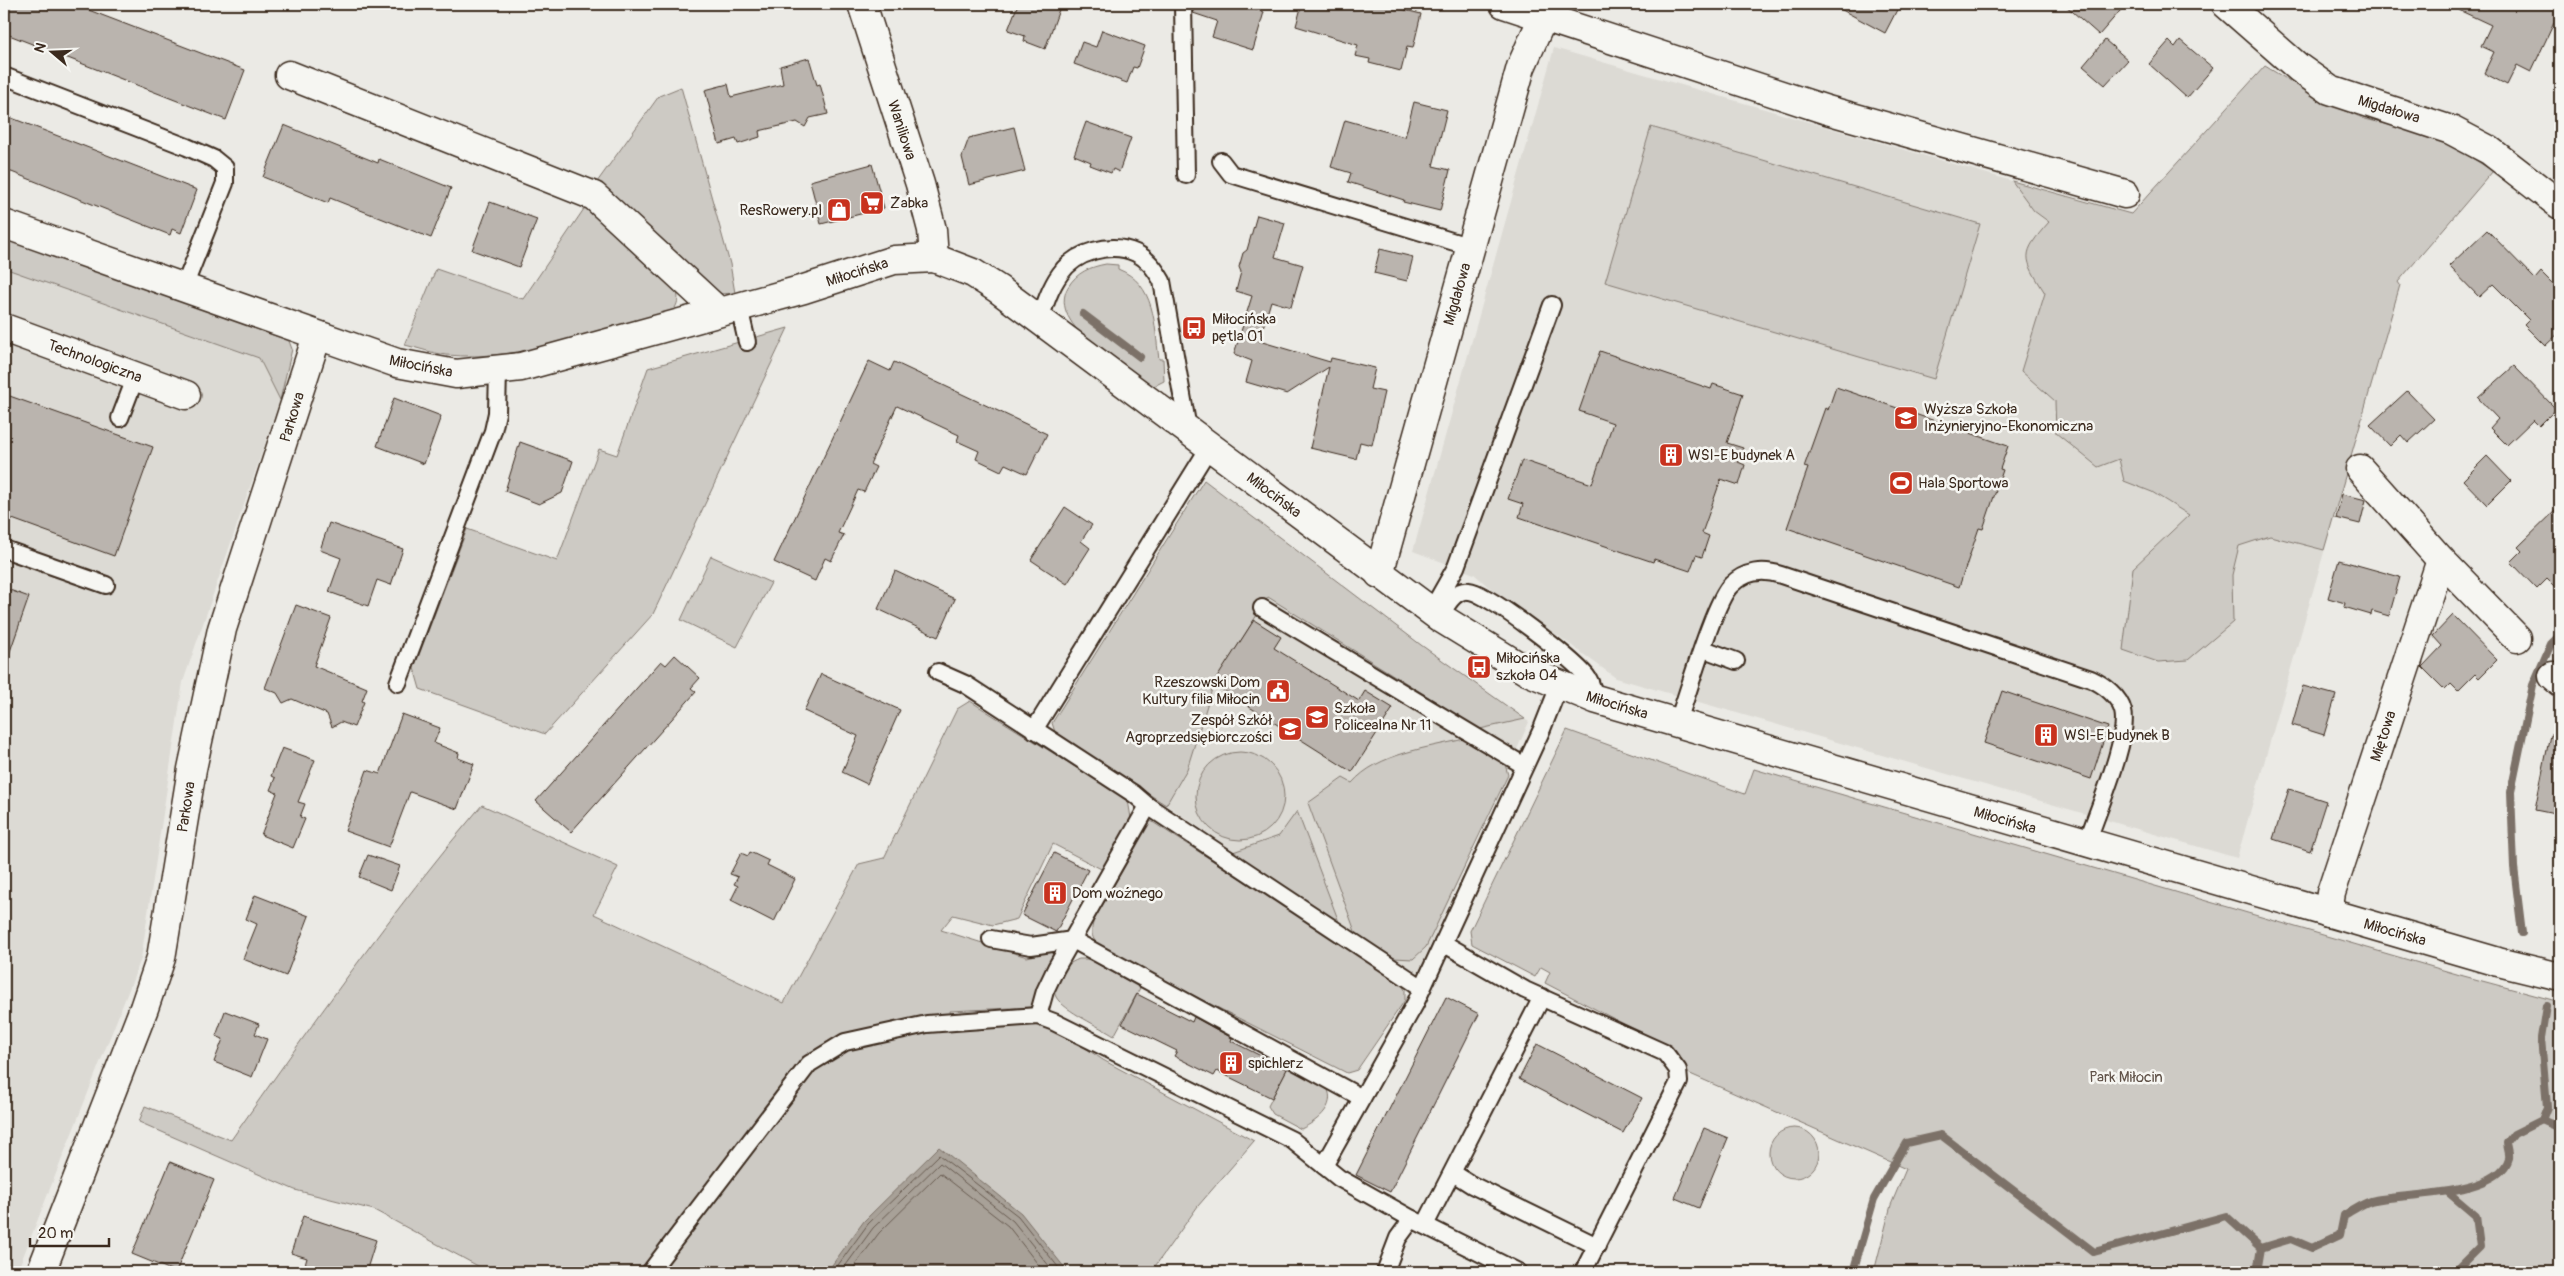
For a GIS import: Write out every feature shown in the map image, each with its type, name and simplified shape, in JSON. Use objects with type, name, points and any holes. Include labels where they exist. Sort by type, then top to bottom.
[{"type":"street","name":"Waniliowa","points":[[862,4],[920,184],[932,230],[934,258]]},
{"type":"street","points":[[1504,4],[1545,10],[1828,110],[2125,194]]},
{"type":"street","name":"Migdałowa","points":[[2226,4],[2299,68],[2330,90],[2451,130],[2489,150],[2560,205]]},
{"type":"street","name":"Migdałowa","points":[[1379,574],[1521,67],[1545,10]]},
{"type":"street","points":[[289,75],[594,196],[729,309]]},
{"type":"street","name":"Miłocińska","points":[[4,224],[317,336],[405,365],[456,374],[521,367],[804,289],[894,260],[934,258],[973,272],[1188,429],[1379,574],[1435,614],[1495,654],[1559,686],[1677,724],[2328,913],[2498,962],[2560,976]]},
{"type":"street","name":"Technologiczna","points":[[4,328],[186,395]]},
{"type":"street","name":"Parkowa","points":[[41,1272],[144,1008],[161,958],[192,769],[222,629],[317,336]]},
{"type":"street","points":[[2360,469],[2441,560],[2517,638]]},
{"type":"street","name":"Miętowa","points":[[2328,913],[2331,892],[2441,560]]},
{"type":"lane","points":[[1182,4],[1186,175]]},
{"type":"lane","points":[[4,76],[187,147],[214,159],[225,168],[225,183],[184,287]]},
{"type":"lane","points":[[1221,161],[1231,174],[1470,247]]},
{"type":"lane","points":[[1040,320],[1050,291],[1060,273],[1073,259],[1093,251],[1115,248],[1136,252],[1152,264],[1162,280],[1188,429]]},
{"type":"lane","points":[[1435,614],[1456,567],[1552,304]]},
{"type":"lane","points":[[729,309],[747,342]]},
{"type":"lane","points":[[398,683],[493,431],[497,413],[498,370]]},
{"type":"lane","points":[[120,418],[136,376]]},
{"type":"lane","points":[[1034,730],[1210,446]]},
{"type":"lane","points":[[4,549],[106,586]]},
{"type":"lane","points":[[1677,724],[1726,590],[1745,575],[1769,571],[2097,682],[2116,698],[2123,711],[2122,736],[2087,843]]},
{"type":"lane","points":[[1435,614],[1459,593],[1468,590],[1477,593],[1520,621],[1576,663],[1589,679],[1595,699]]},
{"type":"lane","points":[[1262,608],[1523,765]]},
{"type":"lane","points":[[1704,649],[1736,661]]},
{"type":"lane","points":[[938,672],[965,684],[1134,794],[1148,806],[1421,987]]},
{"type":"lane","points":[[1324,1166],[1415,1004],[1421,987],[1443,943],[1523,765],[1542,729],[1559,686]]},
{"type":"lane","points":[[1038,1016],[1052,976],[1148,806]]},
{"type":"lane","points":[[991,939],[1031,946],[1073,940],[1362,1098]]},
{"type":"lane","points":[[1443,943],[1526,990],[1665,1053],[1678,1070],[1679,1082],[1583,1272]]},
{"type":"lane","points":[[1385,1272],[1398,1238],[1419,1222],[1453,1173],[1542,997]]},
{"type":"lane","points":[[650,1272],[809,1064],[845,1042],[927,1024],[1038,1016],[1054,1022],[1292,1140],[1339,1178],[1419,1222],[1518,1272]]},
{"type":"lane","points":[[1453,1173],[1481,1189],[1597,1246]]},
{"type":"shaded area","name":"Wyższa Szkoła Inżynieryjno-Ekonomiczna","points":[[1554,48],[2012,181],[2256,249],[2469,155],[2493,171],[2398,282],[2400,285],[2237,858],[1616,678],[1531,616],[1500,597],[1474,574],[1413,551]]},
{"type":"shaded area","points":[[4,268],[259,358],[280,400],[183,682],[141,959],[17,1272],[4,1272]]},
{"type":"shaded area","name":"Zespół Szkół Agroprzedsiębiorczości","points":[[1204,480],[1421,645],[1529,722],[1416,978],[1394,958],[1166,805],[1056,735],[1052,723]]},
{"type":"green space","points":[[2265,66],[2323,101],[2365,119],[2420,132],[2448,143],[2493,171],[2398,282],[2400,285],[2324,550],[2270,536],[2239,546],[2232,575],[2233,622],[2188,660],[2158,662],[2123,650],[2133,568],[2189,515],[2152,492],[2124,481],[2119,459],[2098,467],[2056,433],[2055,401],[2021,371],[2045,293],[2029,263],[2029,249],[2049,222],[2034,211],[2012,181],[2131,214]]},
{"type":"green space","points":[[681,87],[730,264],[735,293],[718,294],[597,182],[659,96]]},
{"type":"green space","points":[[1651,127],[1980,224],[1934,379],[1605,282]]},
{"type":"green space","points":[[588,203],[672,281],[678,296],[673,311],[589,336],[504,354],[446,355],[405,345],[436,269],[523,299]]},
{"type":"green space","points":[[4,235],[289,341],[292,349],[280,400],[259,358],[4,268]]},
{"type":"green space","points":[[1106,264],[1118,265],[1118,269],[1140,284],[1151,306],[1159,359],[1163,359],[1164,381],[1152,387],[1092,344],[1078,331],[1068,316],[1064,302],[1068,287],[1084,271]]},
{"type":"green space","points":[[788,328],[653,614],[545,734],[420,689],[414,668],[467,529],[557,561],[599,449],[617,455],[648,368]]},
{"type":"green space","points":[[1204,480],[1421,645],[1525,719],[1480,729],[1268,597],[1213,686],[1187,769],[1166,805],[1056,735],[1052,723]]},
{"type":"green space","points":[[711,556],[771,583],[737,647],[681,620]]},
{"type":"green space","points":[[970,701],[1128,800],[1131,818],[1107,872],[1053,844],[1017,919],[993,925],[953,915],[941,930],[1027,957],[1062,949],[1031,1007],[950,1011],[951,1024],[1028,1024],[1059,1030],[1103,1060],[1254,1141],[1198,1206],[1151,1272],[489,1272],[374,1210],[295,1190],[139,1122],[145,1106],[231,1140],[384,928],[448,845],[482,805],[618,867],[594,914],[784,1003],[859,864],[884,858],[957,709]]},
{"type":"green space","name":"Park Miłocin","points":[[1567,730],[1745,794],[1754,769],[2460,975],[2560,1002],[2560,1272],[1874,1272],[1891,1205],[1906,1169],[1688,1073],[1676,1051],[1545,983],[1550,972],[1541,967],[1535,977],[1472,944],[1470,931]]},
{"type":"green space","points":[[1464,739],[1505,764],[1508,775],[1426,947],[1413,959],[1394,958],[1356,934],[1308,803],[1343,778],[1352,783],[1363,773],[1389,758]]},
{"type":"green space","points":[[1240,752],[1257,755],[1265,759],[1277,771],[1281,779],[1284,796],[1281,813],[1277,821],[1265,833],[1257,837],[1240,840],[1223,837],[1215,833],[1203,821],[1199,813],[1196,796],[1199,779],[1203,771],[1215,759],[1223,755]]},
{"type":"green space","points":[[1297,811],[1339,922],[1233,852],[1279,836]]},
{"type":"green space","points":[[1151,821],[1400,981],[1405,990],[1405,1000],[1357,1070],[1347,1073],[1104,950],[1097,944],[1092,934],[1094,920]]},
{"type":"green space","points":[[1079,959],[1089,959],[1140,988],[1114,1036],[1074,1013],[1056,997],[1055,988],[1059,975],[1066,966]]},
{"type":"green space","points":[[1293,1066],[1321,1080],[1330,1098],[1325,1111],[1301,1129],[1273,1114],[1268,1106],[1287,1069]]},
{"type":"green space","points":[[1789,1128],[1799,1128],[1812,1135],[1819,1148],[1819,1158],[1812,1171],[1799,1178],[1789,1178],[1780,1174],[1773,1167],[1769,1158],[1769,1148],[1773,1139],[1780,1132]]},
{"type":"water","points":[[939,1147],[1021,1213],[1068,1272],[827,1272],[864,1221]]},
{"type":"building","points":[[4,4],[73,4],[245,70],[226,120],[4,33]]},
{"type":"building","points":[[1018,4],[1061,4],[1045,49],[1024,41],[1025,36],[1008,30]]},
{"type":"building","points":[[1193,4],[1255,4],[1253,9],[1264,12],[1253,50],[1212,37],[1217,21],[1193,13]]},
{"type":"building","points":[[1302,4],[1381,4],[1421,14],[1413,48],[1407,47],[1401,71],[1369,63],[1370,59],[1355,56],[1358,45],[1296,26]]},
{"type":"building","points":[[1831,4],[1900,4],[1885,33]]},
{"type":"building","points":[[2064,4],[2126,4],[2099,35]]},
{"type":"building","points":[[2446,4],[2560,4],[2560,10],[2531,72],[2517,65],[2507,85],[2484,73],[2494,52],[2481,46],[2491,25]]},
{"type":"building","points":[[1102,30],[1145,46],[1137,68],[1133,67],[1127,83],[1074,64],[1082,42],[1096,47]]},
{"type":"building","points":[[2105,40],[2128,60],[2105,85],[2083,66]]},
{"type":"building","points":[[2180,40],[2213,68],[2187,98],[2149,64],[2169,41],[2175,47]]},
{"type":"building","points":[[809,58],[817,85],[820,84],[828,114],[810,118],[805,127],[797,122],[759,131],[760,137],[738,144],[736,139],[719,144],[705,90],[728,84],[731,97],[783,84],[780,66]]},
{"type":"building","points":[[1414,102],[1447,110],[1433,166],[1450,170],[1440,211],[1403,202],[1404,200],[1348,182],[1351,173],[1331,167],[1345,120],[1405,137]]},
{"type":"building","points":[[4,115],[197,190],[181,233],[172,229],[170,235],[4,169]]},
{"type":"building","points":[[1086,122],[1131,138],[1119,172],[1113,169],[1111,173],[1090,165],[1091,162],[1074,155]]},
{"type":"building","points":[[284,125],[378,163],[379,159],[451,188],[431,238],[330,198],[328,203],[263,177]]},
{"type":"building","points":[[1014,127],[1025,171],[969,185],[962,157],[969,138]]},
{"type":"building","points":[[872,164],[884,208],[821,224],[810,181]]},
{"type":"building","points":[[490,202],[537,219],[519,267],[472,250]]},
{"type":"building","points":[[1257,215],[1285,223],[1275,257],[1303,265],[1291,307],[1271,301],[1259,341],[1330,362],[1331,358],[1375,368],[1370,389],[1384,392],[1372,445],[1360,442],[1356,459],[1310,448],[1329,367],[1287,394],[1246,382],[1252,361],[1234,354],[1252,296],[1236,291],[1241,272],[1239,267],[1243,253],[1247,250]]},
{"type":"building","points":[[2487,230],[2535,279],[2541,272],[2560,291],[2560,332],[2545,346],[2524,325],[2529,320],[2493,284],[2479,297],[2449,266]]},
{"type":"building","points":[[1380,249],[1413,257],[1407,281],[1374,273]]},
{"type":"building","name":"WSI-E budynek A","points":[[1600,351],[1711,389],[1713,384],[1743,394],[1727,443],[1743,448],[1738,462],[1745,465],[1739,485],[1721,479],[1702,533],[1709,536],[1702,557],[1696,555],[1690,571],[1654,559],[1653,562],[1519,517],[1523,504],[1508,499],[1522,460],[1592,484],[1613,423],[1579,411]]},
{"type":"building","points":[[869,361],[890,371],[894,362],[1047,434],[1027,474],[1005,464],[1001,471],[976,459],[979,451],[957,441],[959,435],[897,406],[870,464],[876,467],[864,492],[858,490],[838,533],[844,535],[831,561],[825,558],[815,581],[774,562]]},
{"type":"building","points":[[2514,366],[2556,409],[2539,426],[2533,420],[2507,445],[2490,428],[2498,419],[2478,398]]},
{"type":"building","name":"Hala Sportowa","points":[[1836,387],[2008,446],[2000,469],[2003,470],[1983,529],[1979,528],[1959,587],[1787,528],[1808,468],[1804,467],[1825,408],[1828,410]]},
{"type":"building","points":[[2407,391],[2434,419],[2408,443],[2401,435],[2390,446],[2370,425]]},
{"type":"building","points":[[4,394],[153,447],[114,556],[4,516]]},
{"type":"building","points":[[394,398],[441,416],[424,464],[377,446]]},
{"type":"building","points":[[520,442],[573,461],[562,493],[539,504],[505,491]]},
{"type":"building","points":[[2487,456],[2511,481],[2487,505],[2463,480]]},
{"type":"building","points":[[2342,494],[2366,500],[2360,524],[2336,518]]},
{"type":"building","points":[[2560,506],[2560,592],[2547,579],[2537,589],[2511,562],[2522,551],[2518,547]]},
{"type":"building","points":[[1065,507],[1092,525],[1081,541],[1090,548],[1067,584],[1031,560]]},
{"type":"building","points":[[329,523],[403,549],[391,585],[377,580],[368,606],[329,592],[341,558],[320,550]]},
{"type":"building","points":[[2339,560],[2400,577],[2389,616],[2372,611],[2371,615],[2344,607],[2345,603],[2328,598]]},
{"type":"building","points":[[895,571],[955,599],[938,637],[878,609]]},
{"type":"building","points":[[4,588],[29,597],[7,660],[4,659]]},
{"type":"building","points":[[296,605],[331,618],[314,666],[367,688],[362,701],[364,702],[354,727],[341,722],[332,727],[327,714],[292,699],[283,703],[277,693],[265,688]]},
{"type":"building","points":[[2453,615],[2497,660],[2479,678],[2475,674],[2458,691],[2451,684],[2445,690],[2422,667],[2442,646],[2433,636]]},
{"type":"building","points":[[1254,620],[1281,637],[1274,648],[1359,701],[1365,691],[1393,708],[1352,772],[1213,684]]},
{"type":"building","points":[[675,655],[700,678],[691,688],[696,692],[571,832],[536,801],[661,661],[666,665]]},
{"type":"building","points":[[821,674],[900,710],[867,784],[842,772],[858,736],[804,711]]},
{"type":"building","points":[[2303,686],[2336,695],[2324,735],[2292,725]]},
{"type":"building","name":"WSI-E budynek B","points":[[2002,691],[2108,727],[2091,779],[1984,743]]},
{"type":"building","points":[[402,714],[440,728],[434,743],[459,753],[458,758],[474,764],[457,809],[410,792],[389,847],[345,831],[367,770],[380,774]]},
{"type":"building","points":[[2550,735],[2560,736],[2560,814],[2535,809]]},
{"type":"building","points":[[282,748],[315,760],[298,802],[305,804],[300,817],[305,819],[293,848],[261,835],[277,793],[270,790],[275,778],[271,776]]},
{"type":"building","points":[[2289,789],[2326,801],[2310,851],[2273,839]]},
{"type":"building","points":[[750,852],[769,861],[767,865],[795,879],[774,922],[731,900],[738,886],[734,884],[738,877],[730,874],[741,853],[748,856]]},
{"type":"building","name":"Dom woźnego","points":[[1054,853],[1088,870],[1056,932],[1022,915]]},
{"type":"building","points":[[368,855],[400,866],[391,890],[359,877]]},
{"type":"building","points":[[255,895],[309,916],[286,976],[243,959],[257,924],[246,919]]},
{"type":"building","name":"spichlerz","points":[[1137,994],[1192,1022],[1194,1017],[1232,1038],[1231,1041],[1287,1069],[1272,1098],[1217,1071],[1214,1076],[1174,1056],[1177,1051],[1122,1024]]},
{"type":"building","points":[[1446,997],[1479,1014],[1390,1192],[1356,1175]]},
{"type":"building","points":[[225,1011],[259,1024],[255,1034],[267,1039],[252,1077],[214,1062],[223,1039],[216,1036]]},
{"type":"building","points":[[1537,1044],[1642,1098],[1623,1133],[1519,1079]]},
{"type":"building","points":[[1704,1128],[1728,1138],[1699,1208],[1675,1198]]},
{"type":"building","points":[[170,1162],[214,1180],[176,1272],[132,1254]]},
{"type":"building","points":[[303,1216],[376,1240],[366,1272],[303,1272],[307,1258],[291,1253]]},
{"type":"waterway","points":[[1083,314],[1140,357]]},
{"type":"waterway","points":[[2522,933],[2514,867],[2511,792],[2533,685],[2551,644],[2560,635]]},
{"type":"waterway","points":[[1853,1272],[1874,1199],[1906,1143],[1941,1135],[2094,1252],[2226,1216],[2261,1248],[2291,1239],[2312,1248],[2340,1235],[2344,1215],[2367,1202],[2449,1191],[2488,1180],[2502,1170],[2509,1158],[2507,1143],[2514,1134],[2542,1120],[2547,1107],[2541,1038],[2546,1006]]},
{"type":"waterway","points":[[2542,1120],[2560,1128]]},
{"type":"waterway","points":[[2449,1193],[2476,1216],[2480,1247],[2455,1272]]},
{"type":"waterway","points":[[2257,1272],[2261,1248]]},
{"type":"place","name":"Żabka","points":[[872,203]]},
{"type":"place","name":"ResRowery.pl","points":[[839,210]]},
{"type":"place","name":"Miłocińska pętla 01","points":[[1194,328]]},
{"type":"place","name":"Wyższa Szkoła Inżynieryjno-Ekonomiczna","points":[[1906,418]]},
{"type":"place","name":"WSI-E budynek A","points":[[1671,455]]},
{"type":"place","name":"Hala Sportowa","points":[[1901,483]]},
{"type":"place","name":"Miłocińska szkoła 04","points":[[1479,667]]},
{"type":"place","name":"Rzeszowski Dom Kultury filia Miłocin","points":[[1278,691]]},
{"type":"place","name":"Szkoła Policealna Nr 11","points":[[1317,717]]},
{"type":"place","name":"Zespół Szkół Agroprzedsiębiorczości","points":[[1290,729]]},
{"type":"place","name":"WSI-E budynek B","points":[[2046,735]]},
{"type":"place","name":"Dom woźnego","points":[[1055,893]]},
{"type":"place","name":"spichlerz","points":[[1231,1063]]}]
